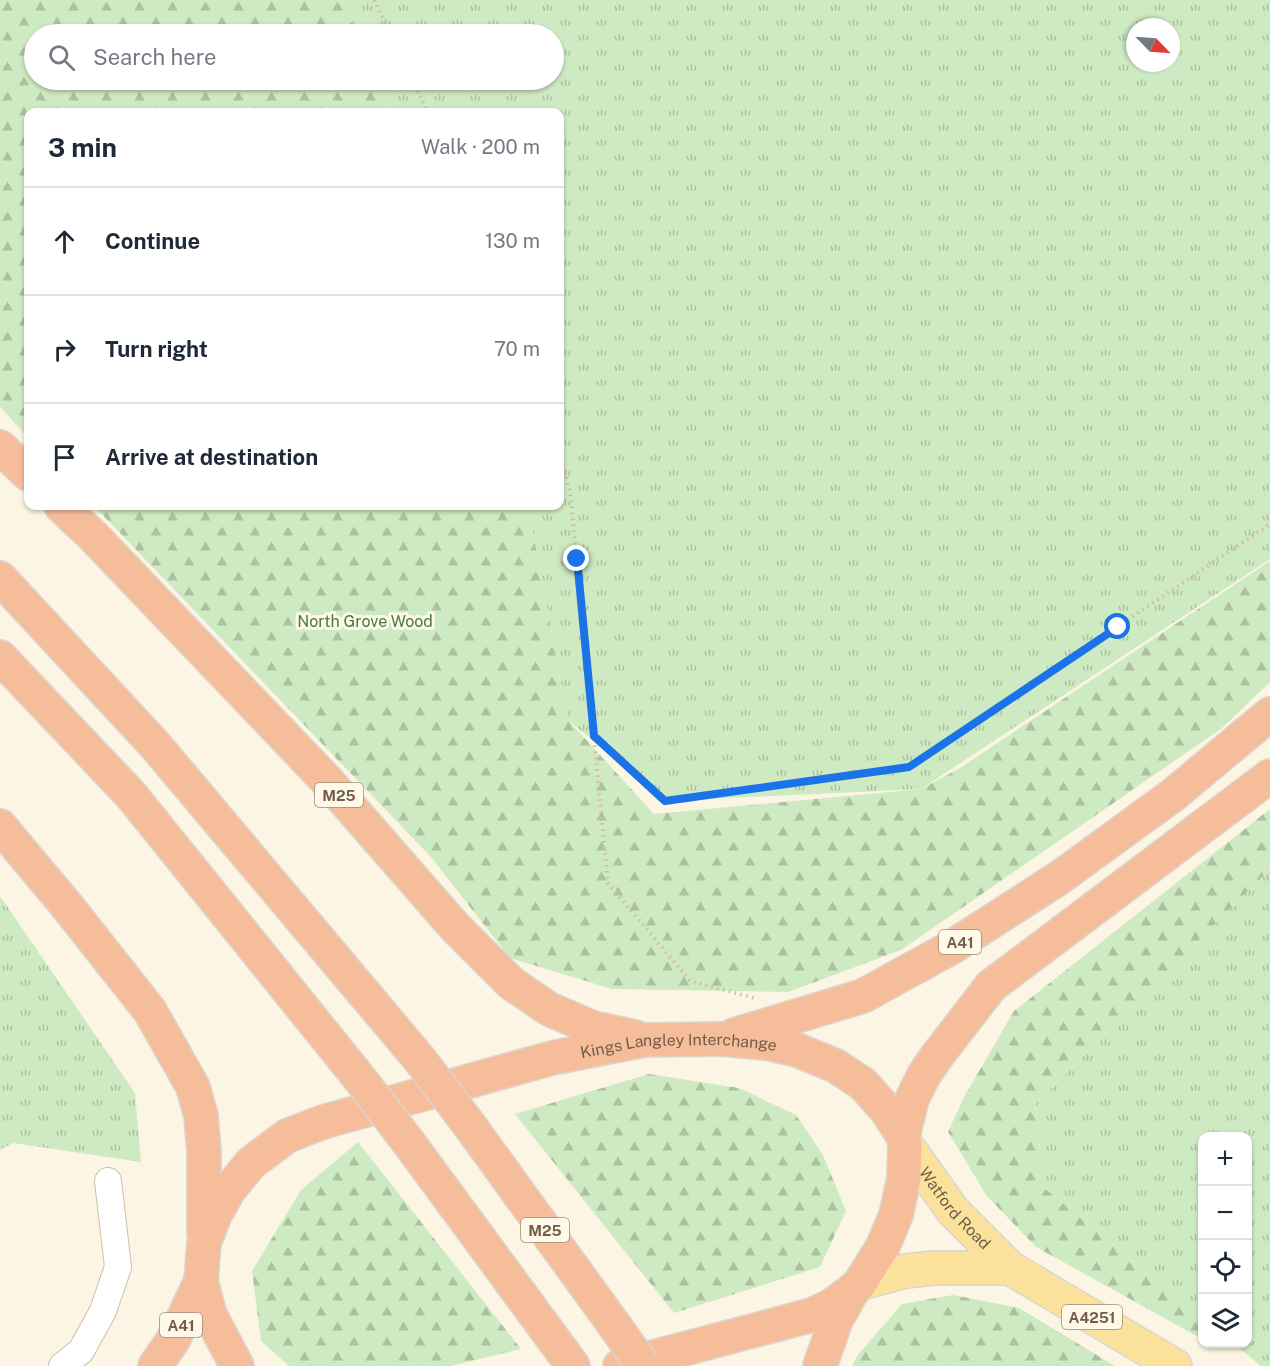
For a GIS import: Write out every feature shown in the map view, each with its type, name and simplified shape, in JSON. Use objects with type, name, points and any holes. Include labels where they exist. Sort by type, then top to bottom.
[{"type":"highway","points":[[0,447],[24,470]]},
{"type":"highway","name":"M25","points":[[65,510],[94,537],[330,784],[455,927],[511,983],[549,1009],[593,1028],[644,1040]]},
{"type":"highway","name":"M25","points":[[0,578],[155,745],[421,1061],[643,1366]]},
{"type":"highway","points":[[0,657],[130,795],[360,1079],[567,1358]]},
{"type":"highway","name":"A41","points":[[721,1039],[863,996],[952,947],[1059,878],[1173,795],[1270,714]]},
{"type":"highway","points":[[820,1366],[836,1320],[883,1246],[897,1215],[904,1178],[904,1140],[912,1099],[936,1056],[991,986],[1270,776]]},
{"type":"highway","points":[[0,826],[150,1011],[193,1087],[201,1116],[204,1152],[204,1243]]},
{"type":"highway","name":"Kings Langley Interchange","points":[[237,1366],[210,1315],[201,1281],[204,1243],[215,1215],[229,1191],[251,1163],[287,1136],[323,1122],[552,1058],[644,1040],[721,1039],[766,1043],[797,1050],[836,1066],[863,1084],[887,1111],[904,1140]]},
{"type":"highway","name":"A41","points":[[155,1366],[173,1340],[201,1281]]},
{"type":"highway","points":[[620,1366],[812,1315],[831,1306],[857,1286]]},
{"type":"main road","name":"Watford Road","points":[[904,1140],[953,1211],[1010,1268],[1175,1366]]},
{"type":"main road","name":"Watford Road","points":[[857,1286],[906,1271],[933,1268],[1010,1268]]},
{"type":"lane","points":[[62,1366],[81,1351],[103,1311],[118,1267],[108,1181]]},
{"type":"path","points":[[374,0],[386,24]]},
{"type":"path","points":[[417,90],[426,108]]},
{"type":"path","points":[[564,469],[570,492],[608,883],[690,981]]},
{"type":"path","points":[[594,736],[665,801],[909,767],[1270,524]]},
{"type":"green space","points":[[0,0],[343,0],[352,24],[24,24],[24,90],[378,90],[385,108],[24,108],[24,433],[0,407]]},
{"type":"green space","points":[[343,0],[1270,0],[1270,559],[921,789],[665,801],[568,720],[529,510],[564,510],[564,108],[385,108],[378,90],[564,90],[564,24],[352,24]]},
{"type":"green space","name":"North Grove Wood","points":[[98,510],[529,510],[568,720],[654,814],[921,789],[960,768],[1270,561],[1270,682],[1222,728],[901,950],[788,992],[612,989],[510,958],[431,857]]},
{"type":"green space","points":[[1270,809],[1270,869],[1035,1104],[1044,1188],[1198,1315],[1198,1337],[1036,1247],[987,1196],[948,1132],[964,1097],[1014,1011]]},
{"type":"green space","points":[[1270,869],[1270,1366],[1261,1366],[1239,1348],[1252,1348],[1252,1132],[1198,1132],[1198,1315],[1044,1188],[1035,1104]]},
{"type":"green space","points":[[0,896],[135,1093],[141,1162],[13,1143],[0,1150]]},
{"type":"green space","points":[[649,1074],[739,1088],[796,1115],[823,1155],[846,1211],[820,1267],[674,1313],[515,1114]]},
{"type":"green space","points":[[358,1142],[521,1349],[450,1366],[289,1366],[261,1341],[252,1271],[301,1190]]},
{"type":"green space","points":[[953,1295],[1019,1308],[1115,1366],[852,1366],[857,1356],[902,1304]]},
{"type":"route","points":[[577,559],[594,736],[665,801],[909,767],[1118,627]]}]
